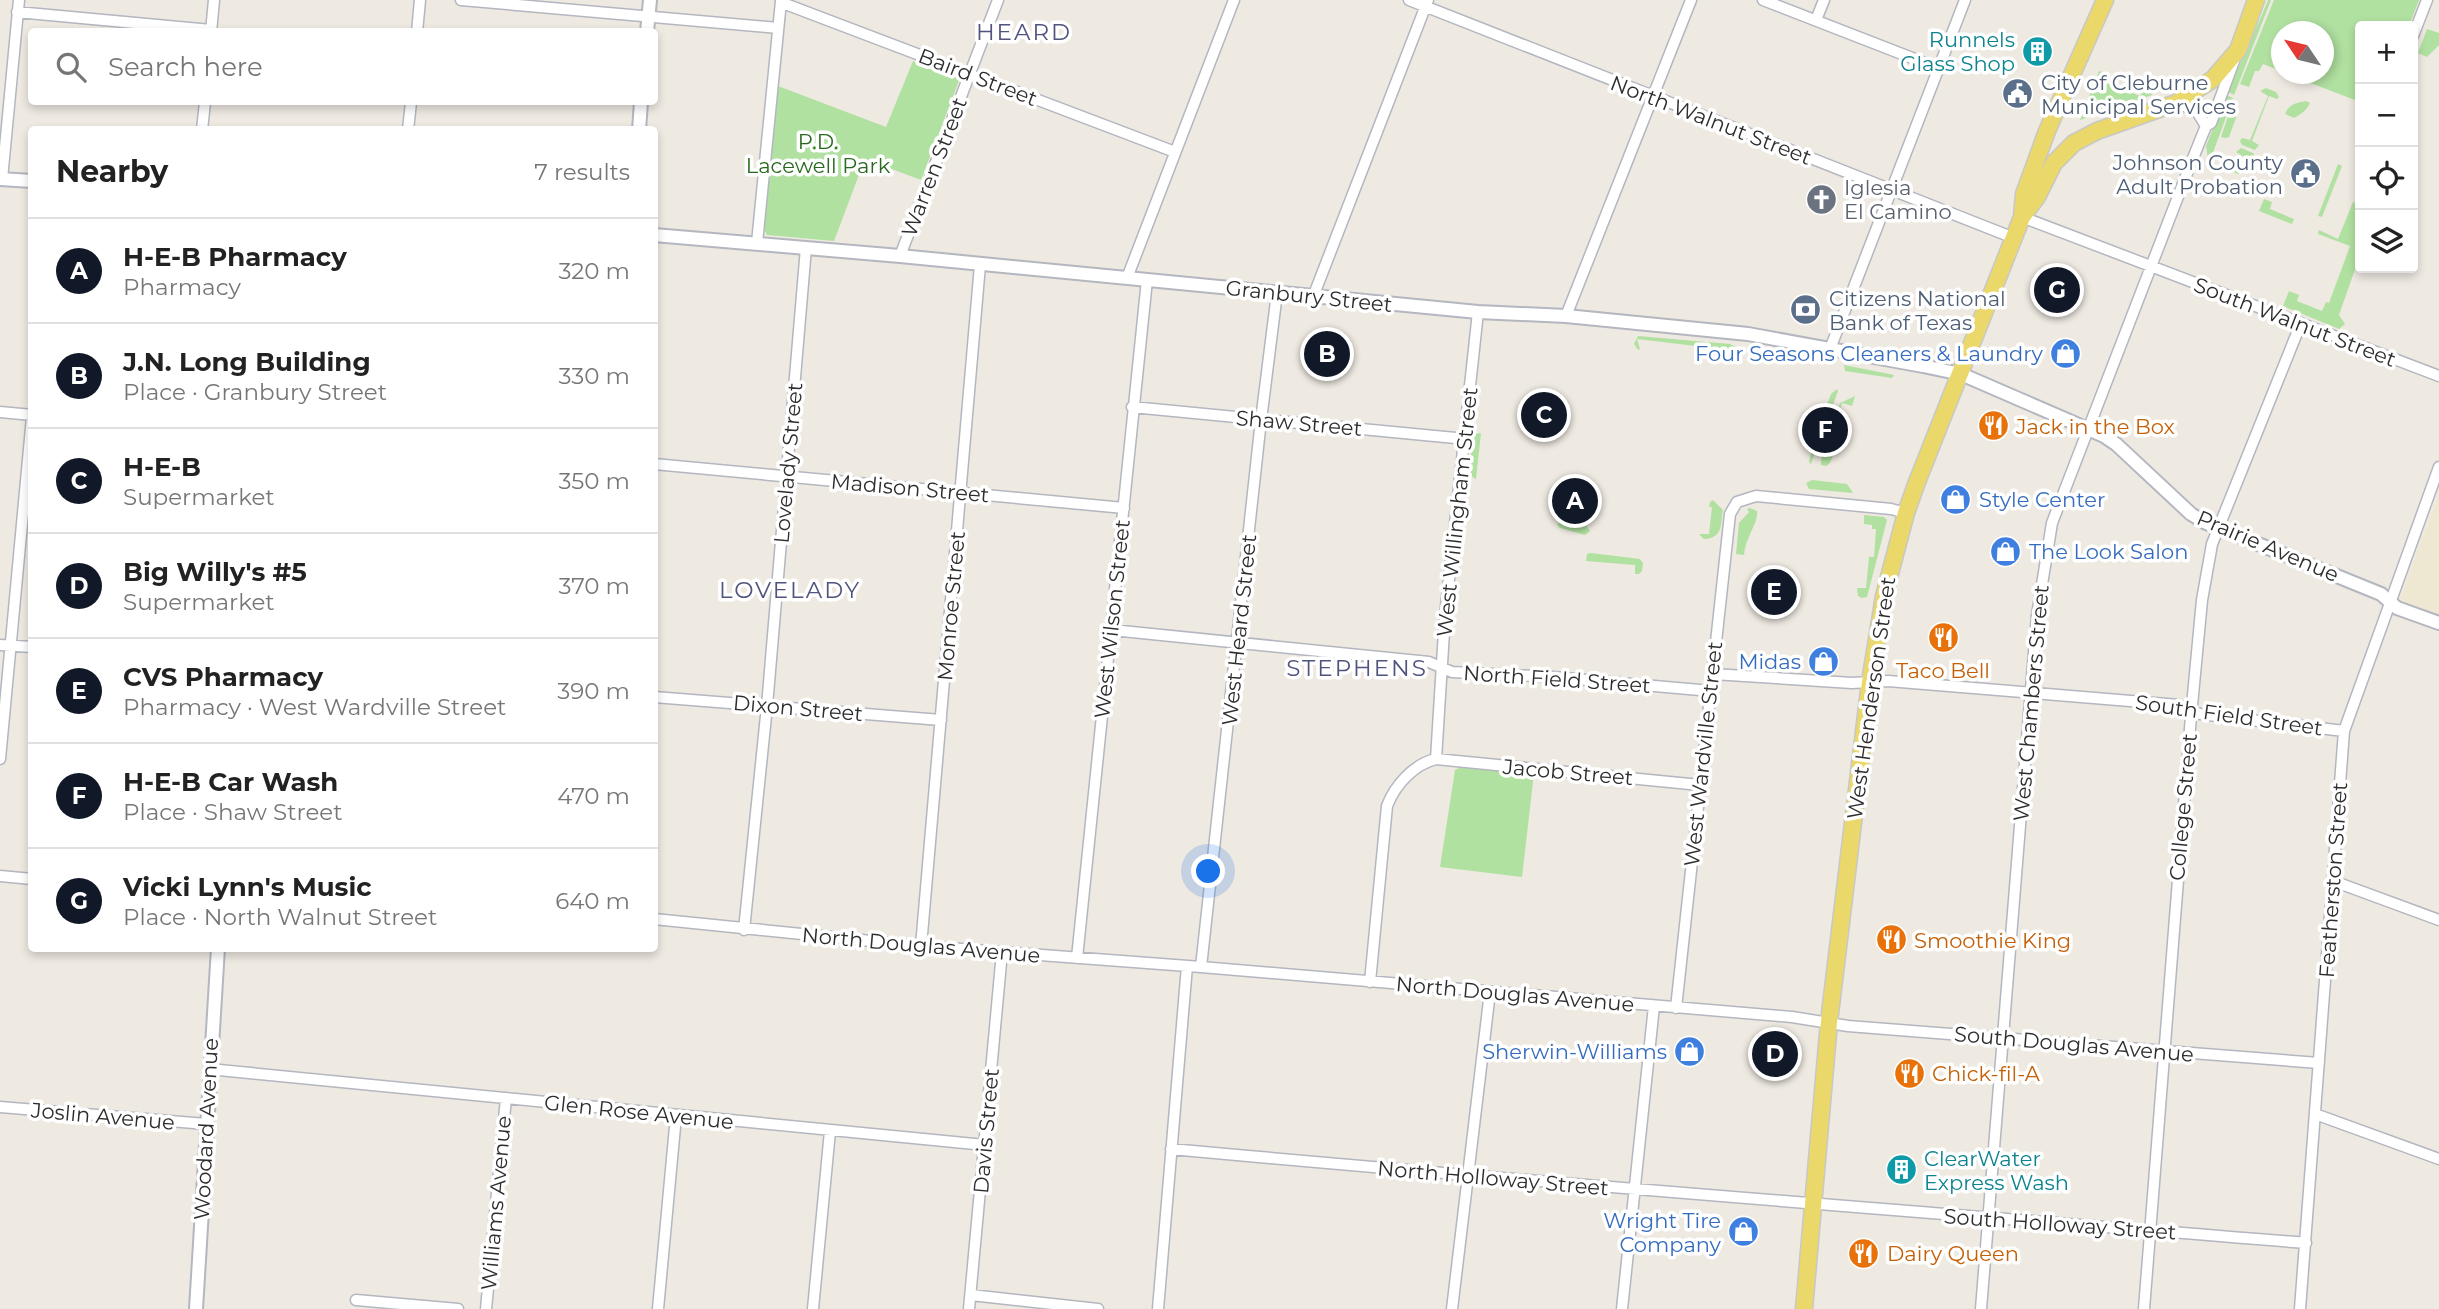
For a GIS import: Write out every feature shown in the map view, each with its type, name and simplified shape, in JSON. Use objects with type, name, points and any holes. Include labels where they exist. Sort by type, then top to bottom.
[{"type":"main road","name":"West Henderson Street","points":[[1804,1309],[1829,1022],[1870,682],[1884,596],[1906,513],[2022,218],[2024,194],[2047,131],[2105,0]]},
{"type":"main road","name":"West Chambers Street","points":[[2022,218],[2037,198],[2054,163],[2074,143],[2097,131],[2176,103],[2213,79],[2238,50],[2256,0]]},
{"type":"street","points":[[19,0],[1,179],[28,181]]},
{"type":"street","points":[[211,28],[215,0]]},
{"type":"street","points":[[417,28],[420,0]]},
{"type":"street","points":[[461,0],[778,28]]},
{"type":"street","points":[[647,28],[650,0]]},
{"type":"street","name":"Warren Street","points":[[900,256],[998,0]]},
{"type":"street","points":[[1127,278],[1234,0]]},
{"type":"street","name":"North Walnut Street","points":[[1409,0],[1427,4],[1653,97],[2014,238]]},
{"type":"street","points":[[1566,316],[1691,0]]},
{"type":"street","points":[[1763,0],[1938,68]]},
{"type":"street","points":[[1816,20],[1824,0]]},
{"type":"street","points":[[1829,349],[1965,0]]},
{"type":"street","points":[[2418,23],[2427,0]]},
{"type":"street","points":[[757,243],[781,2]]},
{"type":"street","name":"Baird Street","points":[[781,2],[1175,152]]},
{"type":"street","points":[[1313,297],[1427,4]]},
{"type":"street","points":[[17,12],[180,28]]},
{"type":"street","name":"West Chambers Street","points":[[1981,1309],[2041,579],[2052,523],[2238,50]]},
{"type":"street","points":[[2176,103],[2196,110],[2206,126]]},
{"type":"street","points":[[202,126],[205,105]]},
{"type":"street","points":[[408,126],[411,105]]},
{"type":"street","points":[[639,126],[641,105]]},
{"type":"street","points":[[2022,218],[2151,267]]},
{"type":"street","name":"Granbury Street","points":[[658,235],[1313,297],[1479,312],[1566,316],[1748,334],[1961,374]]},
{"type":"street","name":"Lovelady Street","points":[[744,930],[767,706],[806,248]]},
{"type":"street","name":"Monroe Street","points":[[921,946],[980,265]]},
{"type":"street","name":"South Walnut Street","points":[[2151,267],[2439,376]]},
{"type":"street","name":"West Wilson Street","points":[[1077,958],[1147,280]]},
{"type":"street","name":"West Heard Street","points":[[1201,967],[1277,293]]},
{"type":"street","name":"West Willingham Street","points":[[1436,759],[1444,615],[1479,312]]},
{"type":"street","name":"College Street","points":[[2144,1309],[2191,710],[2208,560],[2301,323]]},
{"type":"street","name":"Prairie Avenue","points":[[1961,374],[2088,428],[2116,444],[2192,514],[2219,529],[2381,594],[2397,608],[2439,623]]},
{"type":"street","name":"Shaw Street","points":[[1132,407],[1466,439]]},
{"type":"street","points":[[0,412],[28,416]]},
{"type":"street","points":[[0,759],[5,645],[28,450]]},
{"type":"street","name":"Madison Street","points":[[658,464],[1124,508]]},
{"type":"street","name":"Featherston Street","points":[[2300,1309],[2344,731],[2439,467]]},
{"type":"street","name":"West Wardville Street","points":[[1676,1008],[1730,514],[1737,502],[1756,496],[1891,509],[1906,513]]},
{"type":"street","name":"North Field Street","points":[[1112,630],[1429,662],[1452,672],[1553,677],[1711,691]]},
{"type":"street","points":[[5,645],[28,647]]},
{"type":"street","points":[[1713,674],[1852,683],[1888,681],[2031,692]]},
{"type":"street","name":"South Field Street","points":[[2031,692],[2179,705],[2200,714],[2344,731]]},
{"type":"street","name":"Dixon Street","points":[[658,697],[941,720]]},
{"type":"street","points":[[1370,982],[1387,806],[1392,793],[1401,782],[1427,761],[1436,759]]},
{"type":"street","name":"Jacob Street","points":[[1436,759],[1700,785]]},
{"type":"street","points":[[0,876],[28,879]]},
{"type":"street","points":[[2333,881],[2439,920]]},
{"type":"street","name":"North Douglas Avenue","points":[[658,919],[921,946],[1201,967],[1829,1022]]},
{"type":"street","name":"Woodard Avenue","points":[[196,1309],[218,952]]},
{"type":"street","name":"Davis Street","points":[[969,1309],[1002,952]]},
{"type":"street","points":[[1158,1309],[1187,966]]},
{"type":"street","points":[[1452,1309],[1490,992]]},
{"type":"street","points":[[1622,1309],[1654,1006]]},
{"type":"street","name":"South Douglas Avenue","points":[[1829,1022],[1848,1026],[2319,1063]]},
{"type":"street","name":"Glen Rose Avenue","points":[[209,1069],[985,1145]]},
{"type":"street","name":"Williams Avenue","points":[[486,1309],[506,1098]]},
{"type":"street","name":"Joslin Avenue","points":[[0,1107],[206,1124]]},
{"type":"street","points":[[2315,1114],[2439,1159]]},
{"type":"street","points":[[658,1309],[676,1116]]},
{"type":"street","points":[[813,1309],[830,1131]]},
{"type":"street","name":"North Holloway Street","points":[[1171,1149],[1468,1177],[1814,1204]]},
{"type":"street","name":"South Holloway Street","points":[[1814,1204],[2306,1243]]},
{"type":"street","points":[[971,1295],[1098,1309]]},
{"type":"street","points":[[356,1300],[458,1309]]},
{"type":"shaded area","points":[[2439,494],[2439,616],[2405,604],[2401,598]]},
{"type":"green space","points":[[2268,0],[2271,0],[2234,95],[2228,92]]},
{"type":"green space","points":[[2274,0],[2419,0],[2411,21],[2355,21],[2355,100],[2313,84],[2334,84],[2334,21],[2271,21],[2271,67],[2263,64],[2259,71],[2255,71],[2249,87],[2240,84]]},
{"type":"green space","points":[[2427,29],[2439,33],[2439,45],[2427,57],[2418,53]]},
{"type":"green space","name":"P.D. Lacewell Park","points":[[913,61],[960,78],[921,180],[865,159],[834,241],[767,235],[764,229],[778,86],[886,127]]},
{"type":"green space","points":[[2099,71],[2102,72],[2100,80],[2140,96],[2145,88],[2152,91],[2152,95],[2080,120]]},
{"type":"green space","points":[[2266,88],[2276,92],[2279,97],[2277,99],[2269,96],[2252,141],[2259,145],[2255,150],[2242,145],[2240,141],[2242,138],[2250,140],[2268,96],[2260,91]]},
{"type":"green space","points":[[2226,95],[2233,98],[2211,158],[2208,159],[2206,146]]},
{"type":"green space","points":[[2306,101],[2310,103],[2304,112],[2294,118],[2285,114],[2291,106]]},
{"type":"green space","points":[[2230,110],[2237,115],[2229,137],[2221,137]]},
{"type":"green space","points":[[2241,148],[2253,153],[2255,157],[2249,169],[2238,174],[2231,171],[2230,166],[2233,163],[2240,166],[2244,157],[2236,152]]},
{"type":"green space","points":[[2338,164],[2342,166],[2322,217],[2318,216]]},
{"type":"green space","points":[[2264,199],[2272,202],[2270,209],[2294,219],[2292,224],[2259,211]]},
{"type":"green space","points":[[2355,203],[2355,269],[2339,315],[2345,324],[2339,329],[2283,306],[2289,291],[2299,295],[2297,301],[2322,311],[2326,302],[2329,303],[2350,246],[2318,234],[2319,230],[2338,239]]},
{"type":"green space","points":[[1638,336],[1730,344],[1738,348],[1740,356],[1733,359],[1729,350],[1637,339],[1638,350],[1634,344]]},
{"type":"green space","points":[[1844,365],[1894,375],[1892,378],[1845,371]]},
{"type":"green space","points":[[1837,389],[1828,418],[1824,417],[1816,437],[1819,441],[1811,464],[1809,462],[1815,436],[1831,394]]},
{"type":"green space","points":[[1855,396],[1852,406],[1842,403],[1834,430],[1841,435],[1830,463],[1821,465],[1822,452],[1840,403]]},
{"type":"green space","points":[[1481,433],[1476,479],[1469,475],[1473,434]]},
{"type":"green space","points":[[1812,480],[1847,484],[1853,493],[1809,489],[1806,483]]},
{"type":"green space","points":[[1713,500],[1723,510],[1720,528],[1715,536],[1704,539],[1699,534],[1709,534],[1712,507],[1709,507]]},
{"type":"green space","points":[[1750,508],[1757,511],[1756,520],[1744,555],[1736,554],[1739,523]]},
{"type":"green space","points":[[1864,515],[1884,517],[1887,520],[1867,597],[1862,598],[1858,596],[1857,588],[1866,588],[1869,557],[1874,557],[1876,529],[1872,529],[1872,525],[1864,524]]},
{"type":"green space","points":[[1559,522],[1586,525],[1590,531],[1585,535],[1560,528],[1557,525]]},
{"type":"green space","points":[[1587,554],[1640,559],[1643,563],[1642,571],[1635,574],[1635,565],[1586,561]]},
{"type":"green space","points":[[1463,766],[1534,773],[1522,877],[1440,867],[1455,770]]},
{"type":"place","name":"Runnels Glass Shop","points":[[2038,51]]},
{"type":"place","name":"City of Cleburne Municipal Services","points":[[2018,94]]},
{"type":"place","name":"Johnson County Adult Probation","points":[[2306,174]]},
{"type":"place","name":"Iglesia El Camino","points":[[1821,199]]},
{"type":"place","name":"Vicki Lynn's Music","points":[[2057,290]]},
{"type":"place","name":"Citizens National Bank of Texas","points":[[1806,310]]},
{"type":"place","name":"Four Seasons Cleaners & Laundry","points":[[2066,353]]},
{"type":"place","name":"J.N. Long Building","points":[[1327,354]]},
{"type":"place","name":"H-E-B","points":[[1544,415]]},
{"type":"place","name":"Jack in the Box","points":[[1993,426]]},
{"type":"place","name":"H-E-B Car Wash","points":[[1825,430]]},
{"type":"place","name":"Style Center","points":[[1956,499]]},
{"type":"place","name":"H-E-B Pharmacy","points":[[1575,501]]},
{"type":"place","name":"The Look Salon","points":[[2006,551]]},
{"type":"place","name":"CVS Pharmacy","points":[[1774,592]]},
{"type":"place","name":"Taco Bell","points":[[1943,638]]},
{"type":"place","name":"Midas","points":[[1824,661]]},
{"type":"place","name":"Smoothie King","points":[[1891,940]]},
{"type":"place","name":"Sherwin-Williams","points":[[1690,1051]]},
{"type":"place","name":"Big Willy's #5","points":[[1775,1054]]},
{"type":"place","name":"Chick-fil-A","points":[[1909,1073]]},
{"type":"place","name":"ClearWater Express Wash","points":[[1901,1170]]},
{"type":"place","name":"Wright Tire Company","points":[[1744,1232]]},
{"type":"place","name":"Dairy Queen","points":[[1864,1253]]},
{"type":"district","name":"HEARD","points":[[1024,32]]},
{"type":"district","name":"LOVELADY","points":[[790,590]]},
{"type":"district","name":"STEPHENS","points":[[1357,668]]}]
